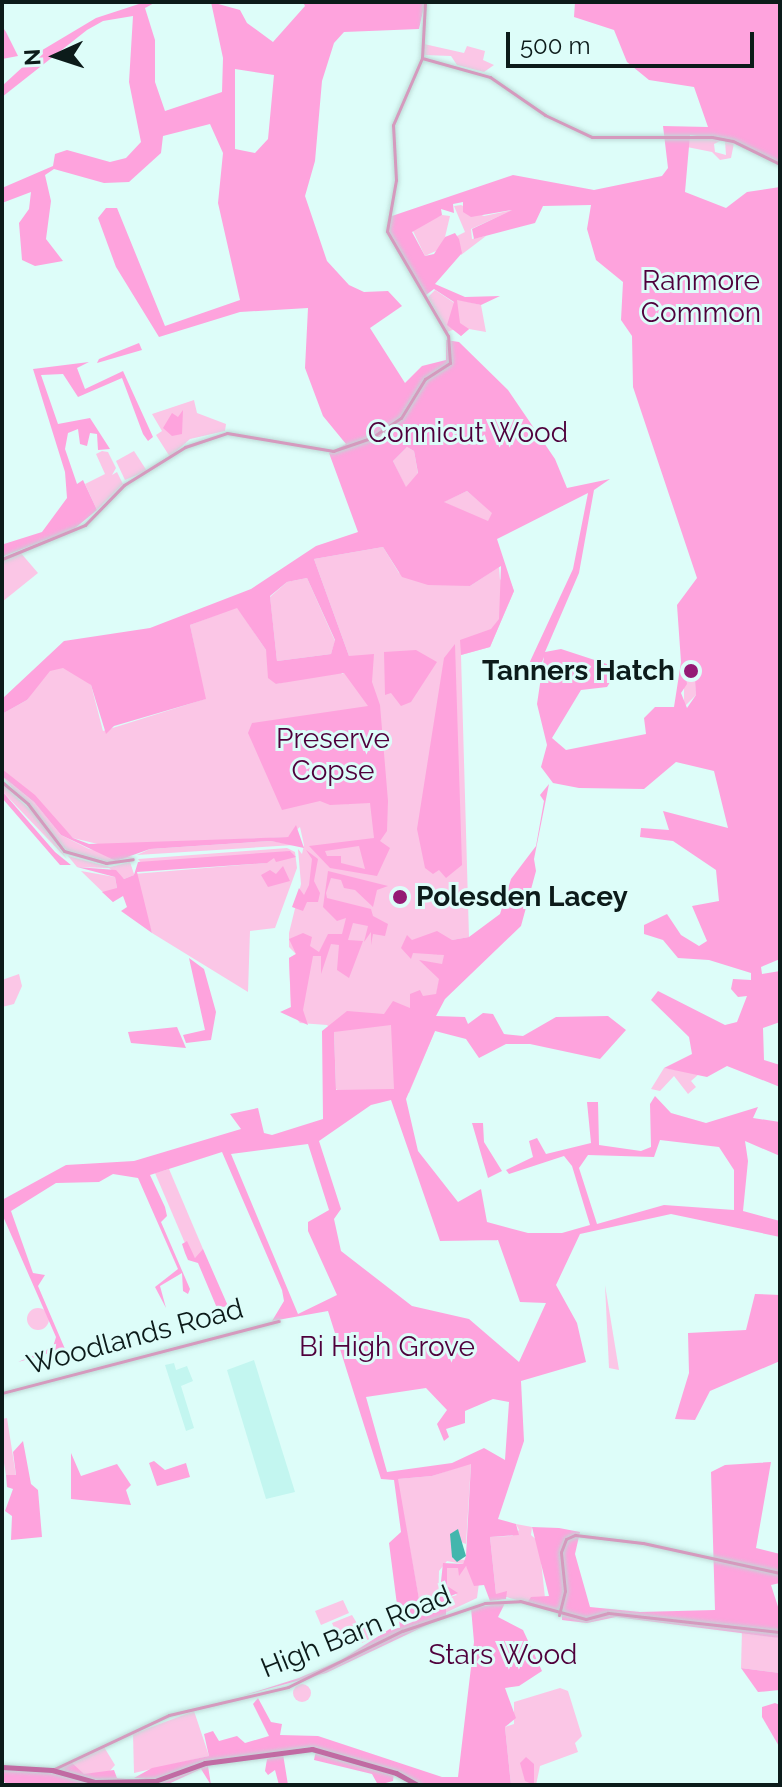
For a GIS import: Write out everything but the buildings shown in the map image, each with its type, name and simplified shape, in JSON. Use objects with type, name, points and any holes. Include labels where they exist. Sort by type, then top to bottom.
[{"type":"street","points":[[2,559],[85,525],[124,485],[185,447],[224,434],[333,451],[390,428],[409,409],[425,379],[450,363],[451,343],[387,231],[396,180],[393,125],[422,58],[425,2]]},
{"type":"street","points":[[422,58],[490,77],[545,115],[592,137],[712,137],[733,141],[780,164]]},
{"type":"street","points":[[2,782],[28,804],[64,851],[106,863],[133,859]]},
{"type":"street","name":"Woodlands Road","points":[[2,1393],[279,1321]]},
{"type":"street","points":[[559,1615],[565,1591],[561,1552],[566,1539],[575,1535],[643,1543],[780,1573]]},
{"type":"street","name":"High Barn Road","points":[[52,1770],[169,1715],[295,1684],[448,1614],[506,1601],[586,1619],[608,1613],[780,1632]]},
{"type":"street","points":[[2,1767],[52,1770],[95,1782],[155,1781],[205,1763],[312,1749],[396,1773],[418,1785]]},
{"type":"shaded area","points":[[254,1360],[295,1492],[266,1499],[227,1370]]},
{"type":"shaded area","points":[[174,1363],[176,1370],[187,1366],[193,1381],[181,1386],[194,1428],[186,1431],[165,1365]]},
{"type":"green space","points":[[145,2],[156,2],[145,8],[155,40],[155,82],[165,111],[222,92],[223,58],[211,2],[240,10],[247,23],[273,42],[305,6],[303,2],[425,2],[419,29],[344,32],[334,43],[322,81],[315,161],[305,196],[327,261],[349,285],[364,292],[388,291],[402,306],[370,328],[405,383],[422,366],[446,360],[446,340],[459,342],[508,390],[555,459],[567,488],[610,479],[594,490],[579,573],[545,652],[561,649],[619,668],[607,687],[581,690],[552,738],[566,750],[646,734],[644,718],[655,707],[674,707],[681,662],[677,605],[697,578],[633,387],[632,336],[621,320],[623,282],[596,260],[587,229],[591,205],[543,206],[535,223],[474,239],[472,229],[512,210],[471,217],[463,212],[463,202],[453,204],[454,213],[441,209],[442,215],[412,232],[425,256],[434,254],[445,237],[455,233],[459,239],[462,253],[435,284],[465,297],[500,296],[481,305],[457,300],[460,323],[469,329],[461,336],[447,325],[454,302],[434,289],[426,295],[388,235],[389,217],[513,175],[594,190],[662,176],[668,168],[663,126],[708,127],[694,87],[649,80],[627,62],[614,30],[574,17],[575,2],[780,2],[780,164],[733,141],[690,135],[685,192],[726,208],[747,192],[780,187],[780,959],[761,967],[762,974],[780,971],[780,1022],[763,1028],[764,1060],[780,1065],[780,1087],[727,1066],[707,1077],[664,1068],[692,1054],[689,1037],[651,1000],[658,991],[725,1025],[737,1022],[747,996],[738,997],[731,989],[733,979],[751,980],[751,973],[709,960],[678,958],[663,940],[644,934],[644,925],[667,914],[681,935],[699,946],[707,941],[692,906],[719,901],[716,870],[673,841],[640,837],[641,828],[669,830],[663,811],[728,828],[714,771],[676,762],[644,789],[579,788],[553,783],[541,767],[547,745],[537,704],[544,657],[537,675],[527,668],[573,569],[588,493],[497,539],[514,591],[490,647],[461,655],[460,640],[491,629],[499,619],[501,566],[470,586],[428,585],[402,577],[383,547],[314,559],[349,656],[374,654],[372,682],[380,705],[388,801],[387,831],[380,841],[390,848],[377,876],[330,868],[309,846],[374,838],[370,803],[330,805],[320,801],[282,810],[248,733],[252,723],[368,706],[344,673],[276,684],[268,678],[266,650],[237,608],[190,625],[206,699],[114,726],[106,734],[91,685],[63,668],[50,671],[27,700],[2,714],[2,699],[64,641],[150,628],[251,589],[316,546],[358,532],[329,453],[346,444],[323,416],[305,368],[308,308],[240,312],[159,337],[116,267],[98,218],[106,208],[117,208],[165,326],[240,300],[218,203],[223,153],[210,124],[163,136],[161,153],[129,182],[104,183],[54,169],[45,175],[51,201],[46,239],[63,261],[35,266],[22,260],[19,223],[29,209],[31,192],[2,203],[2,188],[53,166],[55,154],[67,150],[110,162],[126,158],[141,142],[129,82],[133,16],[103,21],[87,30],[2,97],[2,86],[39,52],[96,18]],"holes":[[[235,69],[274,75],[268,139],[255,153],[235,149]],[[407,447],[414,451],[418,473],[406,487],[393,461]],[[467,491],[492,513],[488,521],[444,502]],[[307,578],[335,640],[331,654],[277,661],[270,596],[287,582]],[[694,664],[696,695],[687,708],[681,693],[687,684],[684,666]],[[359,846],[365,869],[341,863],[341,856],[327,856],[325,851]]]},
{"type":"green space","points":[[2,26],[6,32],[18,56],[2,59]]},
{"type":"green space","points":[[424,44],[464,53],[467,46],[485,51],[483,60],[494,65],[484,72],[457,65],[451,56],[424,55]]},
{"type":"green space","points":[[689,136],[722,140],[714,144],[715,152],[726,155],[725,141],[734,143],[731,158],[720,160],[712,152],[687,147]]},
{"type":"green space","points":[[461,205],[484,216],[513,210],[471,229],[472,239],[486,236],[461,255],[457,236],[465,232],[454,206]]},
{"type":"green space","points":[[442,215],[450,216],[445,237],[438,250],[425,256],[412,229]]},
{"type":"green space","points":[[435,290],[456,304],[457,299],[481,305],[486,332],[469,329],[461,336],[455,329],[447,332],[428,297]]},
{"type":"green space","points":[[139,343],[142,350],[97,363],[99,359]]},
{"type":"green space","points":[[89,362],[77,368],[85,389],[123,371],[153,437],[148,441],[143,434],[122,378],[78,397],[63,374],[41,375],[58,424],[90,418],[110,449],[98,450],[97,434],[90,433],[87,446],[80,444],[78,429],[68,433],[65,449],[77,484],[83,480],[97,510],[74,529],[2,557],[4,544],[42,532],[67,498],[65,472],[33,369]]},
{"type":"green space","points":[[194,400],[197,413],[226,424],[225,431],[190,439],[170,457],[156,435],[162,431],[152,414]]},
{"type":"green space","points":[[183,410],[182,434],[172,436],[163,428],[172,413],[178,417]]},
{"type":"green space","points":[[407,447],[414,451],[418,474],[406,488],[393,461]]},
{"type":"green space","points":[[134,451],[147,471],[125,480],[116,461]]},
{"type":"green space","points":[[108,452],[116,468],[112,475],[117,472],[123,484],[97,510],[85,484],[105,474],[96,454]]},
{"type":"green space","points":[[467,491],[493,513],[488,522],[443,502]]},
{"type":"green space","name":"Preserve Copse","points":[[383,547],[399,573],[470,586],[499,567],[500,580],[507,573],[514,591],[490,647],[461,655],[469,937],[452,940],[445,952],[434,1006],[435,1031],[409,1093],[341,1093],[336,1089],[334,1032],[327,1025],[300,1023],[291,1012],[289,958],[296,954],[289,947],[289,933],[301,884],[298,849],[302,854],[304,845],[300,827],[288,837],[106,846],[73,838],[2,769],[2,714],[27,700],[56,655],[91,685],[103,731],[205,699],[190,625],[237,607],[266,650],[276,684],[336,671],[343,674],[349,656],[314,559]]},
{"type":"green space","points":[[20,552],[38,573],[2,602],[2,561]]},
{"type":"green space","points":[[307,578],[335,641],[331,654],[277,661],[270,597],[287,582]]},
{"type":"green space","points":[[455,644],[462,865],[446,878],[439,870],[433,874],[425,868],[417,829],[444,658]]},
{"type":"green space","points":[[416,650],[437,662],[411,702],[401,706],[391,693],[385,695],[384,652]]},
{"type":"green space","points":[[695,664],[696,695],[684,707],[684,666]]},
{"type":"green space","points":[[2,769],[35,795],[73,838],[89,844],[288,837],[296,825],[304,848],[271,841],[150,849],[116,861],[61,835],[34,802],[2,776]]},
{"type":"green space","points":[[2,776],[34,802],[61,835],[89,849],[133,857],[109,862],[66,850]]},
{"type":"green space","points":[[2,784],[34,813],[67,859],[2,791]]},
{"type":"green space","name":"Bi High Grove","points":[[549,784],[534,859],[536,871],[521,926],[445,999],[436,1016],[465,1017],[468,1024],[483,1013],[493,1014],[504,1034],[523,1036],[556,1017],[608,1016],[626,1030],[600,1059],[530,1044],[506,1044],[479,1058],[466,1039],[435,1031],[406,1099],[418,1151],[458,1202],[481,1189],[487,1222],[528,1233],[562,1233],[590,1225],[572,1166],[564,1156],[509,1174],[506,1170],[533,1157],[529,1141],[537,1138],[546,1154],[591,1143],[587,1102],[598,1102],[599,1145],[641,1151],[651,1147],[650,1104],[655,1096],[671,1113],[706,1123],[758,1107],[753,1118],[780,1122],[780,1156],[745,1141],[748,1161],[743,1211],[780,1221],[780,1237],[671,1214],[580,1234],[556,1285],[577,1323],[586,1362],[521,1381],[524,1441],[498,1519],[516,1524],[519,1535],[490,1537],[496,1594],[507,1591],[506,1599],[490,1601],[484,1585],[474,1586],[466,1566],[459,1576],[458,1568],[447,1568],[447,1586],[458,1593],[446,1598],[446,1616],[326,1673],[242,1696],[299,1678],[341,1660],[393,1627],[400,1628],[389,1543],[401,1532],[394,1480],[381,1479],[328,1311],[272,1321],[284,1301],[282,1290],[222,1152],[150,1175],[165,1207],[167,1216],[161,1222],[190,1289],[188,1294],[183,1291],[182,1273],[160,1286],[166,1308],[155,1287],[178,1269],[138,1178],[113,1174],[99,1182],[56,1183],[11,1211],[33,1273],[45,1275],[38,1286],[68,1356],[60,1350],[18,1362],[53,1347],[56,1337],[2,1214],[2,1200],[66,1165],[134,1161],[241,1129],[230,1114],[258,1108],[264,1133],[272,1135],[323,1119],[322,1031],[347,1011],[384,1014],[393,1001],[410,1008],[410,994],[420,990],[423,996],[436,994],[439,979],[419,960],[442,964],[444,955],[413,953],[411,959],[401,948],[407,935],[412,940],[437,931],[452,940],[469,937],[500,914],[511,879],[536,846],[544,801],[540,795]],"holes":[[[391,1025],[394,1089],[336,1090],[334,1032]],[[391,1100],[440,1241],[498,1240],[520,1302],[546,1303],[519,1362],[469,1319],[412,1306],[341,1251],[334,1219],[341,1209],[319,1141],[371,1105]],[[660,1140],[719,1147],[734,1170],[734,1210],[664,1205],[597,1224],[579,1168],[588,1155],[654,1157]],[[308,1144],[329,1210],[308,1222],[308,1231],[337,1295],[298,1314],[231,1154]],[[426,1388],[447,1410],[437,1424],[444,1441],[449,1437],[446,1429],[465,1423],[465,1411],[493,1399],[509,1402],[505,1460],[484,1448],[452,1463],[387,1472],[366,1397]],[[471,1464],[466,1556],[463,1564],[443,1563],[438,1609],[422,1616],[398,1479],[432,1476]]]},
{"type":"green space","points":[[2,791],[55,852],[71,865],[60,865],[2,798]]},
{"type":"green space","points":[[271,841],[294,845],[137,855],[150,849]]},
{"type":"green space","points":[[287,848],[295,852],[297,868],[275,928],[250,931],[248,992],[152,933],[134,875],[124,879],[109,868],[77,867],[68,856],[110,867],[130,862],[134,874],[266,863],[279,853],[143,865],[138,859]]},
{"type":"green space","points":[[306,850],[318,859],[314,881],[320,893],[318,902],[307,902],[303,911],[292,907],[299,888],[304,895],[309,885],[312,859]]},
{"type":"green space","points":[[290,851],[296,857],[276,862],[274,858],[267,863],[137,872],[152,933],[121,911],[127,907],[123,896],[113,902],[102,892],[117,888],[115,877],[77,867],[116,870],[124,879],[134,875],[138,862]]},
{"type":"green space","points":[[283,866],[290,881],[268,887],[261,875],[270,870],[276,874]]},
{"type":"green space","points":[[81,871],[115,877],[118,894],[113,902]]},
{"type":"green space","points":[[328,871],[388,886],[377,890],[373,907],[355,890],[344,888],[341,880],[331,878],[326,893],[327,898],[371,909],[373,916],[388,924],[385,936],[373,934],[371,945],[371,932],[364,942],[368,926],[353,923],[348,940],[363,941],[349,978],[337,970],[339,945],[331,944],[321,974],[321,956],[313,956],[303,1010],[308,1025],[280,1012],[291,1007],[289,958],[296,954],[289,939],[303,933],[312,937],[310,946],[319,952],[328,934],[342,934],[346,918],[337,921],[323,907]]},
{"type":"green space","points":[[189,958],[204,969],[216,1012],[211,1040],[186,1043],[183,1035],[205,1030]]},
{"type":"green space","points":[[19,974],[22,986],[14,1004],[2,1007],[2,980]]},
{"type":"green space","points":[[177,1027],[186,1048],[131,1043],[128,1032]]},
{"type":"green space","points":[[664,1068],[699,1074],[691,1081],[696,1087],[688,1094],[674,1076],[660,1091],[651,1089]]},
{"type":"green space","points":[[472,1123],[483,1123],[484,1142],[502,1171],[488,1178]]},
{"type":"green space","points":[[169,1169],[203,1249],[202,1256],[195,1258],[184,1241],[155,1173]]},
{"type":"green space","points":[[187,1241],[195,1258],[203,1249],[228,1306],[217,1308],[198,1263],[188,1260],[182,1244]]},
{"type":"green space","points":[[605,1285],[619,1370],[609,1368]]},
{"type":"green space","points":[[755,1294],[780,1295],[780,1361],[710,1391],[695,1420],[675,1419],[689,1373],[688,1333],[746,1330]]},
{"type":"green space","points":[[38,1308],[46,1311],[49,1319],[46,1327],[38,1330],[30,1327],[27,1319],[30,1311]]},
{"type":"green space","points":[[7,1418],[16,1476],[6,1475],[2,1451],[2,1419]]},
{"type":"green space","points":[[23,1441],[31,1484],[38,1490],[42,1537],[11,1540],[12,1516],[5,1511],[13,1489],[7,1487],[6,1475],[16,1475],[13,1452]]},
{"type":"green space","points":[[71,1453],[81,1476],[117,1464],[131,1485],[126,1490],[131,1505],[71,1499]]},
{"type":"green space","points":[[154,1461],[165,1470],[186,1463],[190,1477],[157,1486],[149,1463]]},
{"type":"green space","points":[[771,1462],[756,1548],[780,1554],[780,1583],[771,1585],[780,1613],[780,1638],[616,1617],[587,1623],[562,1620],[562,1614],[527,1603],[531,1597],[549,1596],[532,1527],[559,1528],[580,1532],[575,1554],[590,1607],[640,1612],[715,1610],[711,1472],[725,1465]]},
{"type":"green space","points":[[471,1463],[466,1544],[451,1538],[453,1559],[465,1560],[463,1564],[447,1561],[439,1571],[438,1609],[422,1616],[397,1479],[432,1476]]},
{"type":"green space","points":[[516,1524],[532,1527],[531,1535],[539,1542],[545,1598],[527,1603],[496,1594],[490,1537],[512,1536],[519,1530]]},
{"type":"green space","points":[[466,1566],[479,1583],[477,1598],[445,1613],[446,1598],[457,1595],[447,1586],[447,1568]]},
{"type":"green space","points":[[343,1600],[349,1613],[321,1625],[315,1611]]},
{"type":"green space","name":"Stars Wood","points":[[505,1603],[498,1617],[523,1630],[542,1671],[519,1686],[505,1688],[516,1718],[505,1727],[511,1785],[421,1785],[396,1771],[310,1747],[205,1762],[157,1780],[134,1778],[152,1768],[209,1756],[204,1734],[213,1731],[219,1741],[237,1736],[245,1743],[269,1736],[253,1704],[258,1698],[271,1722],[282,1724],[280,1735],[318,1736],[442,1777],[458,1777],[474,1642],[471,1608]]},
{"type":"green space","points":[[352,1615],[358,1625],[364,1622],[371,1638],[362,1643],[352,1626],[336,1633],[332,1623]]},
{"type":"green space","points":[[742,1630],[780,1638],[780,1673],[741,1668]]},
{"type":"green space","points":[[741,1668],[780,1673],[780,1690],[758,1692]]},
{"type":"green space","points":[[302,1684],[311,1693],[302,1702],[293,1693]]},
{"type":"green space","points":[[560,1688],[568,1691],[582,1736],[575,1743],[578,1752],[540,1766],[536,1785],[511,1785],[505,1727],[514,1724],[514,1702]]},
{"type":"green space","points":[[775,1703],[780,1705],[780,1748],[762,1717],[762,1707]]},
{"type":"green space","points":[[194,1711],[209,1756],[134,1773],[133,1734]]},
{"type":"green space","points":[[104,1747],[115,1765],[108,1773],[84,1775],[73,1767],[71,1762]]},
{"type":"green space","points":[[316,1750],[394,1773],[393,1781],[378,1785],[372,1774],[314,1760]]},
{"type":"green space","points":[[283,1754],[288,1785],[279,1785],[275,1770],[268,1775],[265,1771],[267,1759]]},
{"type":"green space","points":[[526,1757],[534,1764],[534,1785],[525,1781],[520,1763]]},
{"type":"green space","points":[[71,1762],[84,1774],[114,1770],[117,1778],[155,1782],[205,1763],[219,1763],[208,1766],[211,1785],[201,1769],[166,1785],[8,1785],[2,1780],[2,1768],[55,1769]]},
{"type":"water","points":[[458,1529],[466,1556],[457,1562],[452,1557],[450,1534]]},
{"type":"place","name":"Tanners Hatch","points":[[691,671]]},
{"type":"place","name":"Polesden Lacey","points":[[400,897]]},
{"type":"park label","name":"Ranmore Common","points":[[701,297]]},
{"type":"park label","name":"Connicut Wood","points":[[468,433]]}]
